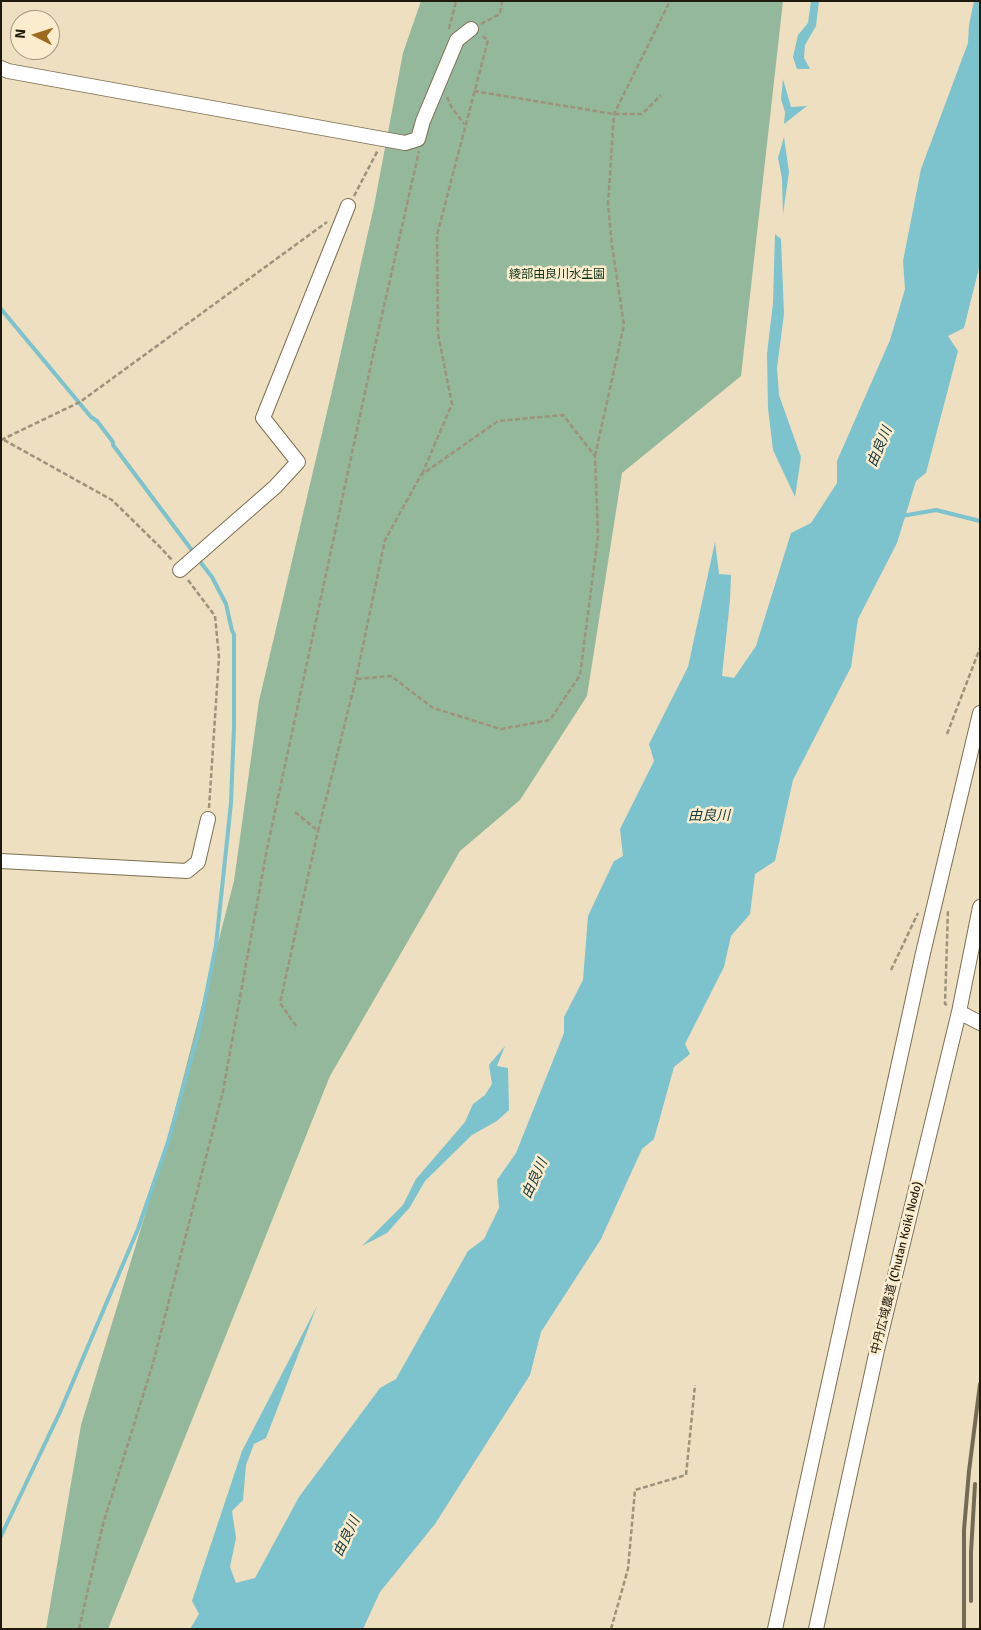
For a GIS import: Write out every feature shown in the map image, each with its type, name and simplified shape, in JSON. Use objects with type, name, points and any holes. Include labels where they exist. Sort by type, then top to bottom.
[{"type":"street","points":[[1,68],[8,71],[405,144],[418,138],[423,121],[457,40],[471,29]]},
{"type":"street","points":[[180,570],[275,486],[298,462],[263,418],[348,206]]},
{"type":"street","points":[[775,1629],[914,992],[980,713]]},
{"type":"street","points":[[1,861],[187,871],[198,862],[208,819]]},
{"type":"street","name":"中丹広域農道 (Chutan Koiki Nodo)","points":[[816,1629],[877,1350],[959,1012],[980,907]]},
{"type":"street","points":[[959,1012],[980,1023]]},
{"type":"path","points":[[446,38],[456,1]]},
{"type":"path","points":[[296,1026],[280,1003],[318,831],[356,678],[385,540],[421,475],[452,404],[438,334],[437,235],[488,40],[471,29],[500,14],[502,1]]},
{"type":"path","points":[[356,678],[391,676],[433,708],[501,729],[550,720],[580,675],[598,536],[595,456],[624,326],[608,204],[614,114],[670,1]]},
{"type":"path","points":[[474,91],[614,114],[642,114],[661,95]]},
{"type":"path","points":[[2,440],[80,402],[348,206],[384,139]]},
{"type":"path","points":[[79,1629],[103,1524],[153,1362],[223,1091],[267,849],[421,142]]},
{"type":"path","points":[[421,475],[498,421],[563,415],[595,456]]},
{"type":"path","points":[[2,440],[112,500],[160,547],[196,589],[215,616],[219,657],[208,819]]},
{"type":"path","points":[[947,734],[980,648]]},
{"type":"path","points":[[296,812],[318,831]]},
{"type":"path","points":[[611,1629],[628,1569],[635,1490],[686,1475],[695,1385]]},
{"type":"green space","name":"綾部由良川水生園","points":[[421,1],[783,1],[741,376],[622,473],[587,696],[520,800],[460,851],[330,1076],[108,1629],[46,1629],[81,1425],[163,1156],[234,881],[259,701],[374,206],[403,53]]},
{"type":"water","points":[[811,1],[819,1],[816,26],[805,45],[804,58],[810,69],[797,69],[793,57],[798,35],[808,23]]},
{"type":"water","name":"由良川","points":[[974,1],[980,1],[980,264],[964,328],[948,336],[958,351],[926,473],[916,481],[897,543],[858,619],[851,667],[793,780],[775,861],[755,874],[750,914],[731,936],[724,967],[685,1044],[690,1054],[674,1067],[654,1139],[642,1149],[601,1239],[541,1332],[530,1375],[435,1524],[380,1592],[363,1629],[190,1629],[199,1614],[192,1601],[242,1451],[317,1306],[266,1438],[254,1444],[246,1465],[243,1500],[232,1511],[236,1538],[230,1567],[236,1583],[255,1578],[299,1497],[380,1388],[396,1379],[468,1251],[484,1239],[499,1208],[497,1180],[516,1153],[564,1033],[564,1017],[583,980],[588,916],[614,861],[623,856],[620,829],[654,761],[649,744],[688,667],[715,542],[719,574],[731,575],[722,676],[734,678],[756,646],[791,533],[811,523],[837,483],[837,461],[890,340],[905,289],[903,261],[921,169],[968,43],[969,25]]},
{"type":"water","points":[[783,79],[791,107],[807,106],[784,124],[785,112],[781,99]]},
{"type":"water","points":[[784,137],[789,172],[783,214],[782,178],[778,158]]},
{"type":"water","points":[[775,234],[781,239],[784,314],[777,368],[779,395],[801,457],[795,497],[773,450],[768,408],[767,354],[773,303]]},
{"type":"water","points":[[505,1046],[497,1066],[508,1068],[509,1110],[497,1121],[472,1135],[425,1181],[410,1207],[387,1233],[362,1246],[403,1205],[416,1179],[465,1122],[473,1104],[485,1095],[492,1084],[489,1065]]},
{"type":"waterway","points":[[1,309],[91,417],[97,421],[194,553]]},
{"type":"waterway","points":[[902,516],[936,510],[980,521]]},
{"type":"waterway","points":[[1,1536],[60,1412],[138,1229],[168,1142],[198,1035],[216,945],[231,803],[234,726],[234,634],[226,604],[212,577],[198,559]]},
{"type":"railway","points":[[964,1629],[964,1530],[980,1384]]},
{"type":"railway","points":[[971,1601],[971,1552],[975,1484]]}]
